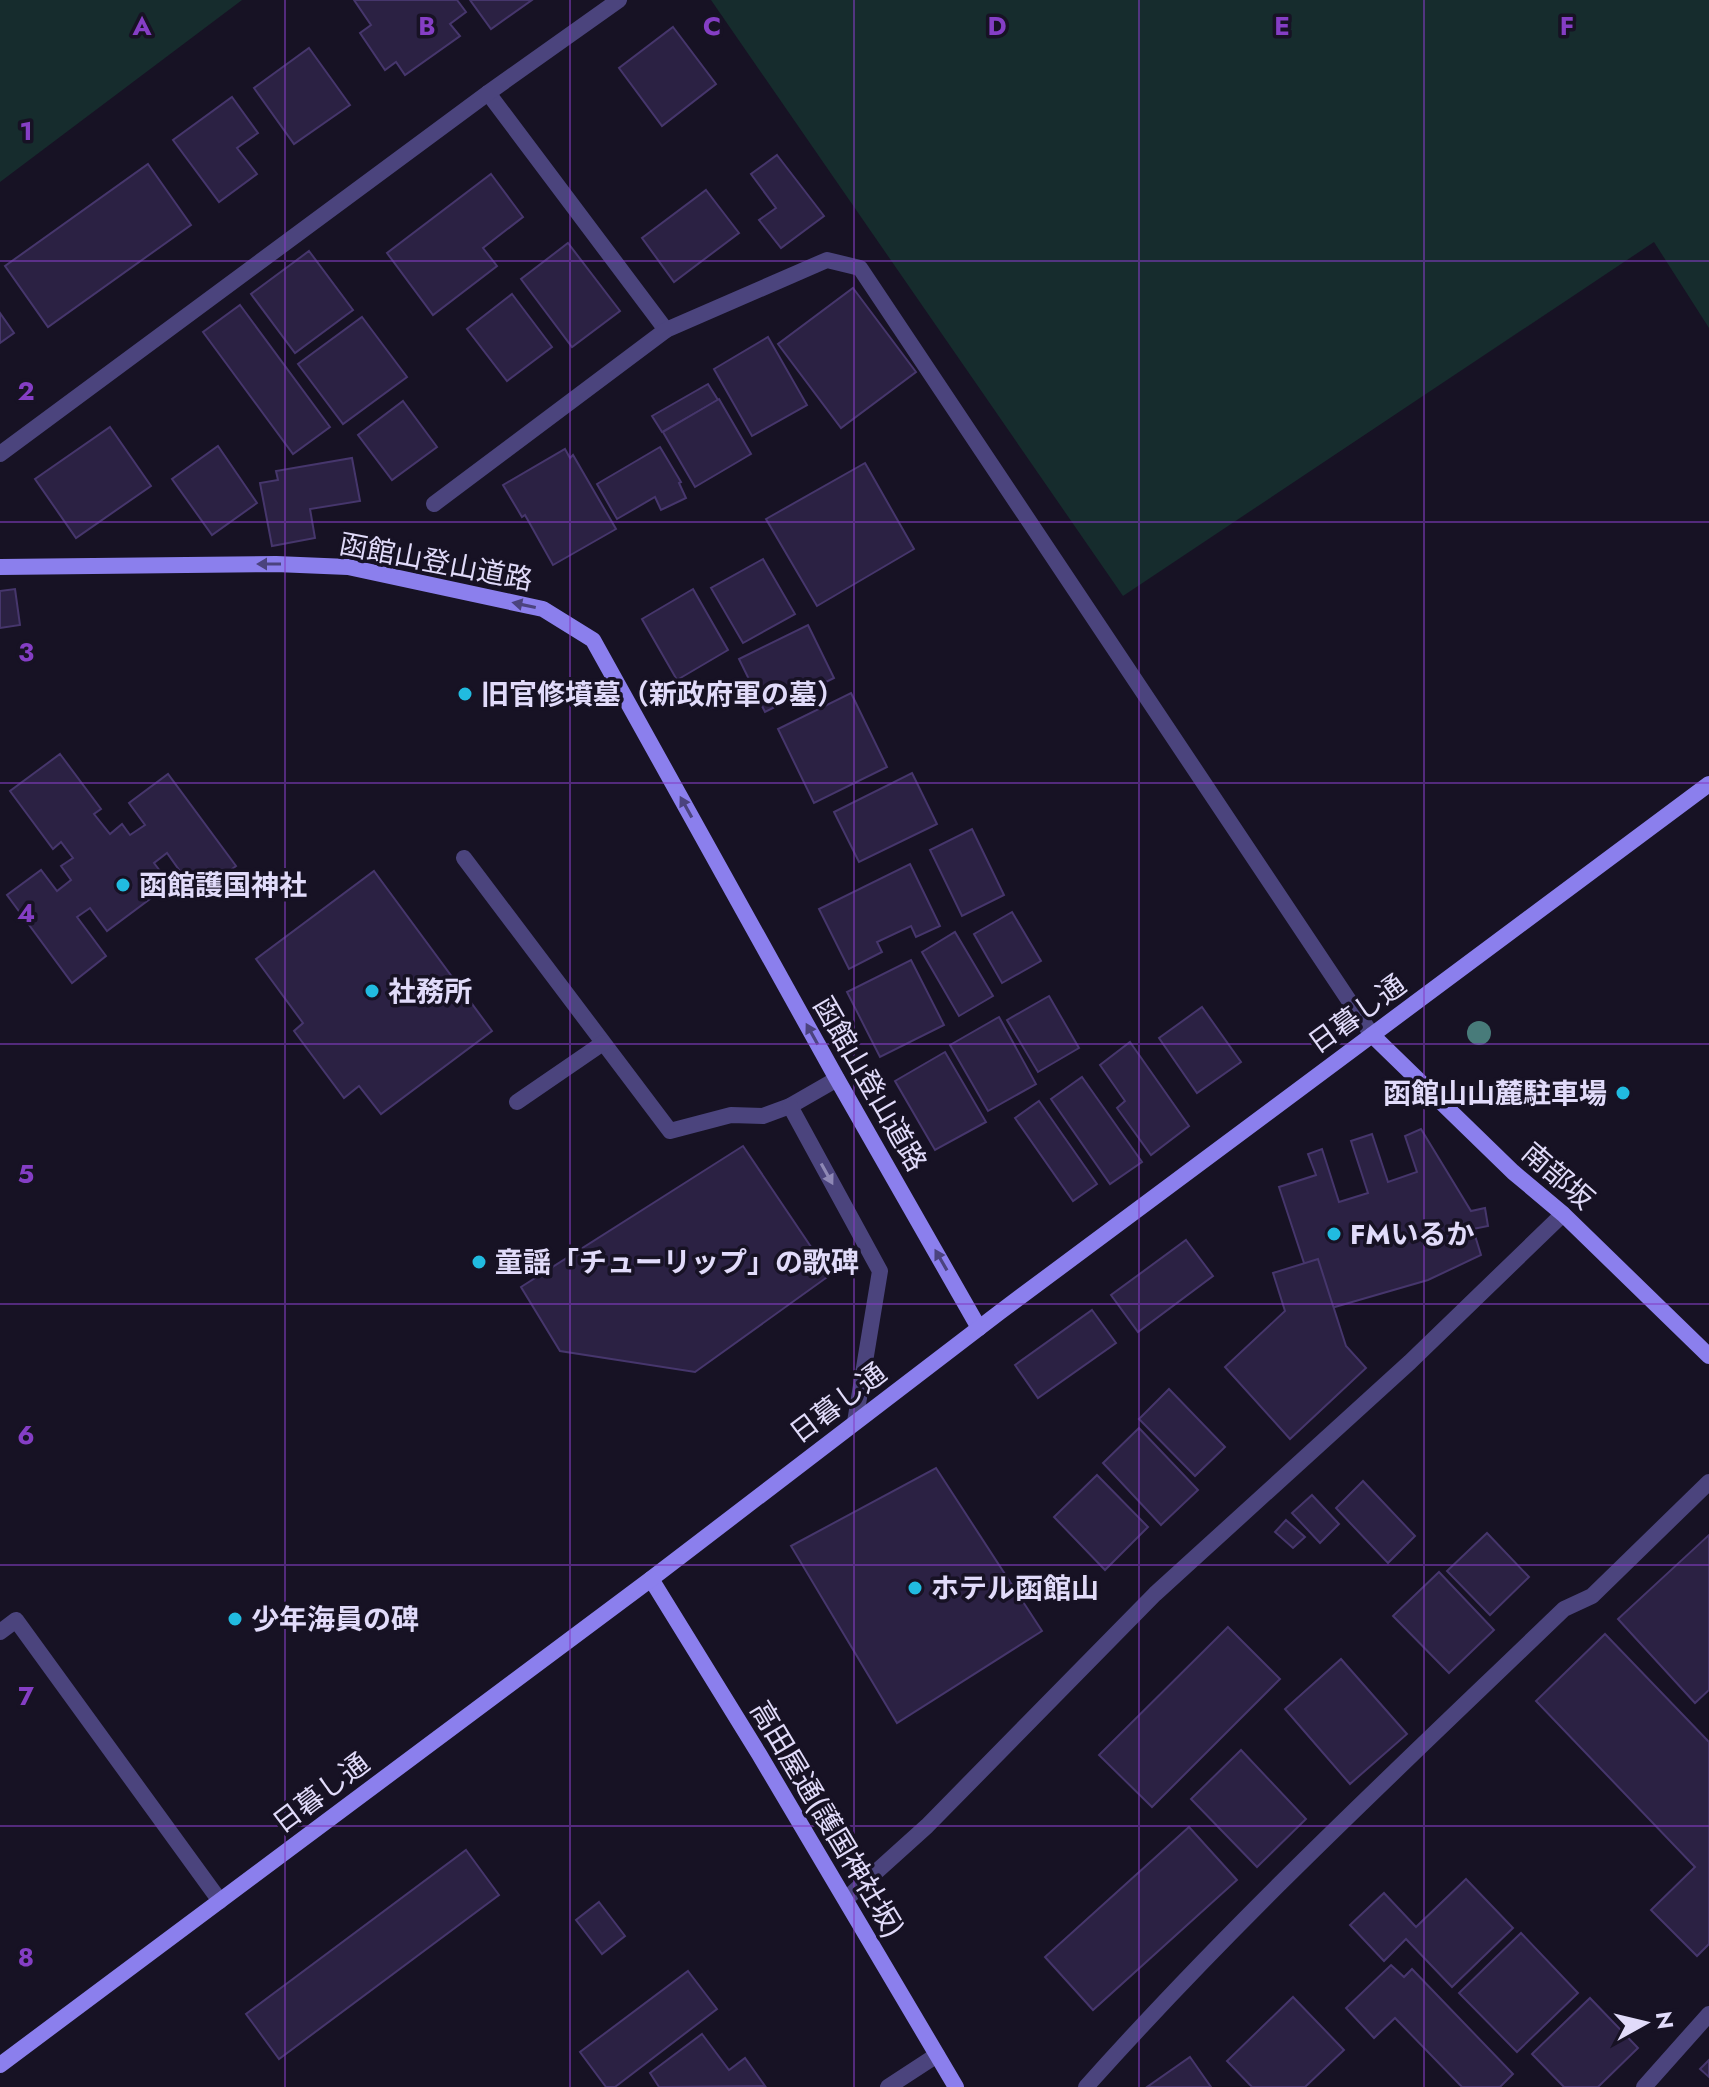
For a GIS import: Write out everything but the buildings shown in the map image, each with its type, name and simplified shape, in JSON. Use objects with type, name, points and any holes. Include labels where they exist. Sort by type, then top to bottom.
[{"type":"main road","name":"函館山登山道路","points":[[0,567],[276,564],[348,567],[543,609],[593,640],[979,1328]]},
{"type":"main road","name":"日暮し通","points":[[0,2065],[651,1579],[979,1328],[1709,784]]},
{"type":"main road","name":"南部坂","points":[[1372,1035],[1709,1356]]},
{"type":"main road","name":"高田屋通(護国神社坂)","points":[[651,1579],[846,1899],[956,2087]]},
{"type":"street","points":[[0,454],[488,93],[619,0]]},
{"type":"street","points":[[488,93],[666,330]]},
{"type":"street","points":[[434,504],[666,330],[827,260],[860,268],[1372,1035]]},
{"type":"street","points":[[464,858],[670,1131],[731,1115],[763,1116],[790,1106],[837,1079]]},
{"type":"street","points":[[517,1102],[603,1043]]},
{"type":"street","points":[[790,1106],[880,1271],[855,1422]]},
{"type":"street","points":[[846,1899],[927,1826],[1155,1594],[1410,1362],[1563,1214]]},
{"type":"street","points":[[1086,2087],[1161,2003],[1393,1773],[1564,1609],[1592,1596],[1709,1482]]},
{"type":"street","points":[[0,1632],[16,1620],[220,1901]]},
{"type":"street","points":[[1644,2087],[1709,2014]]},
{"type":"street","points":[[888,2087],[937,2055]]},
{"type":"green space","points":[[0,0],[242,0],[0,182]]},
{"type":"green space","points":[[711,0],[1709,0],[1709,328],[1654,242],[1123,596]]},
{"type":"place","name":"旧官修墳墓（新政府軍の墓）","points":[[465,694]]},
{"type":"place","name":"函館護国神社","points":[[123,885]]},
{"type":"place","name":"社務所","points":[[372,991]]},
{"type":"place","name":"函館山山麓駐車場","points":[[1623,1093]]},
{"type":"place","name":"FMいるか","points":[[1334,1234]]},
{"type":"place","name":"童謡「チューリップ」の歌碑","points":[[479,1262]]},
{"type":"place","name":"ホテル函館山","points":[[915,1588]]},
{"type":"place","name":"少年海員の碑","points":[[235,1619]]}]
